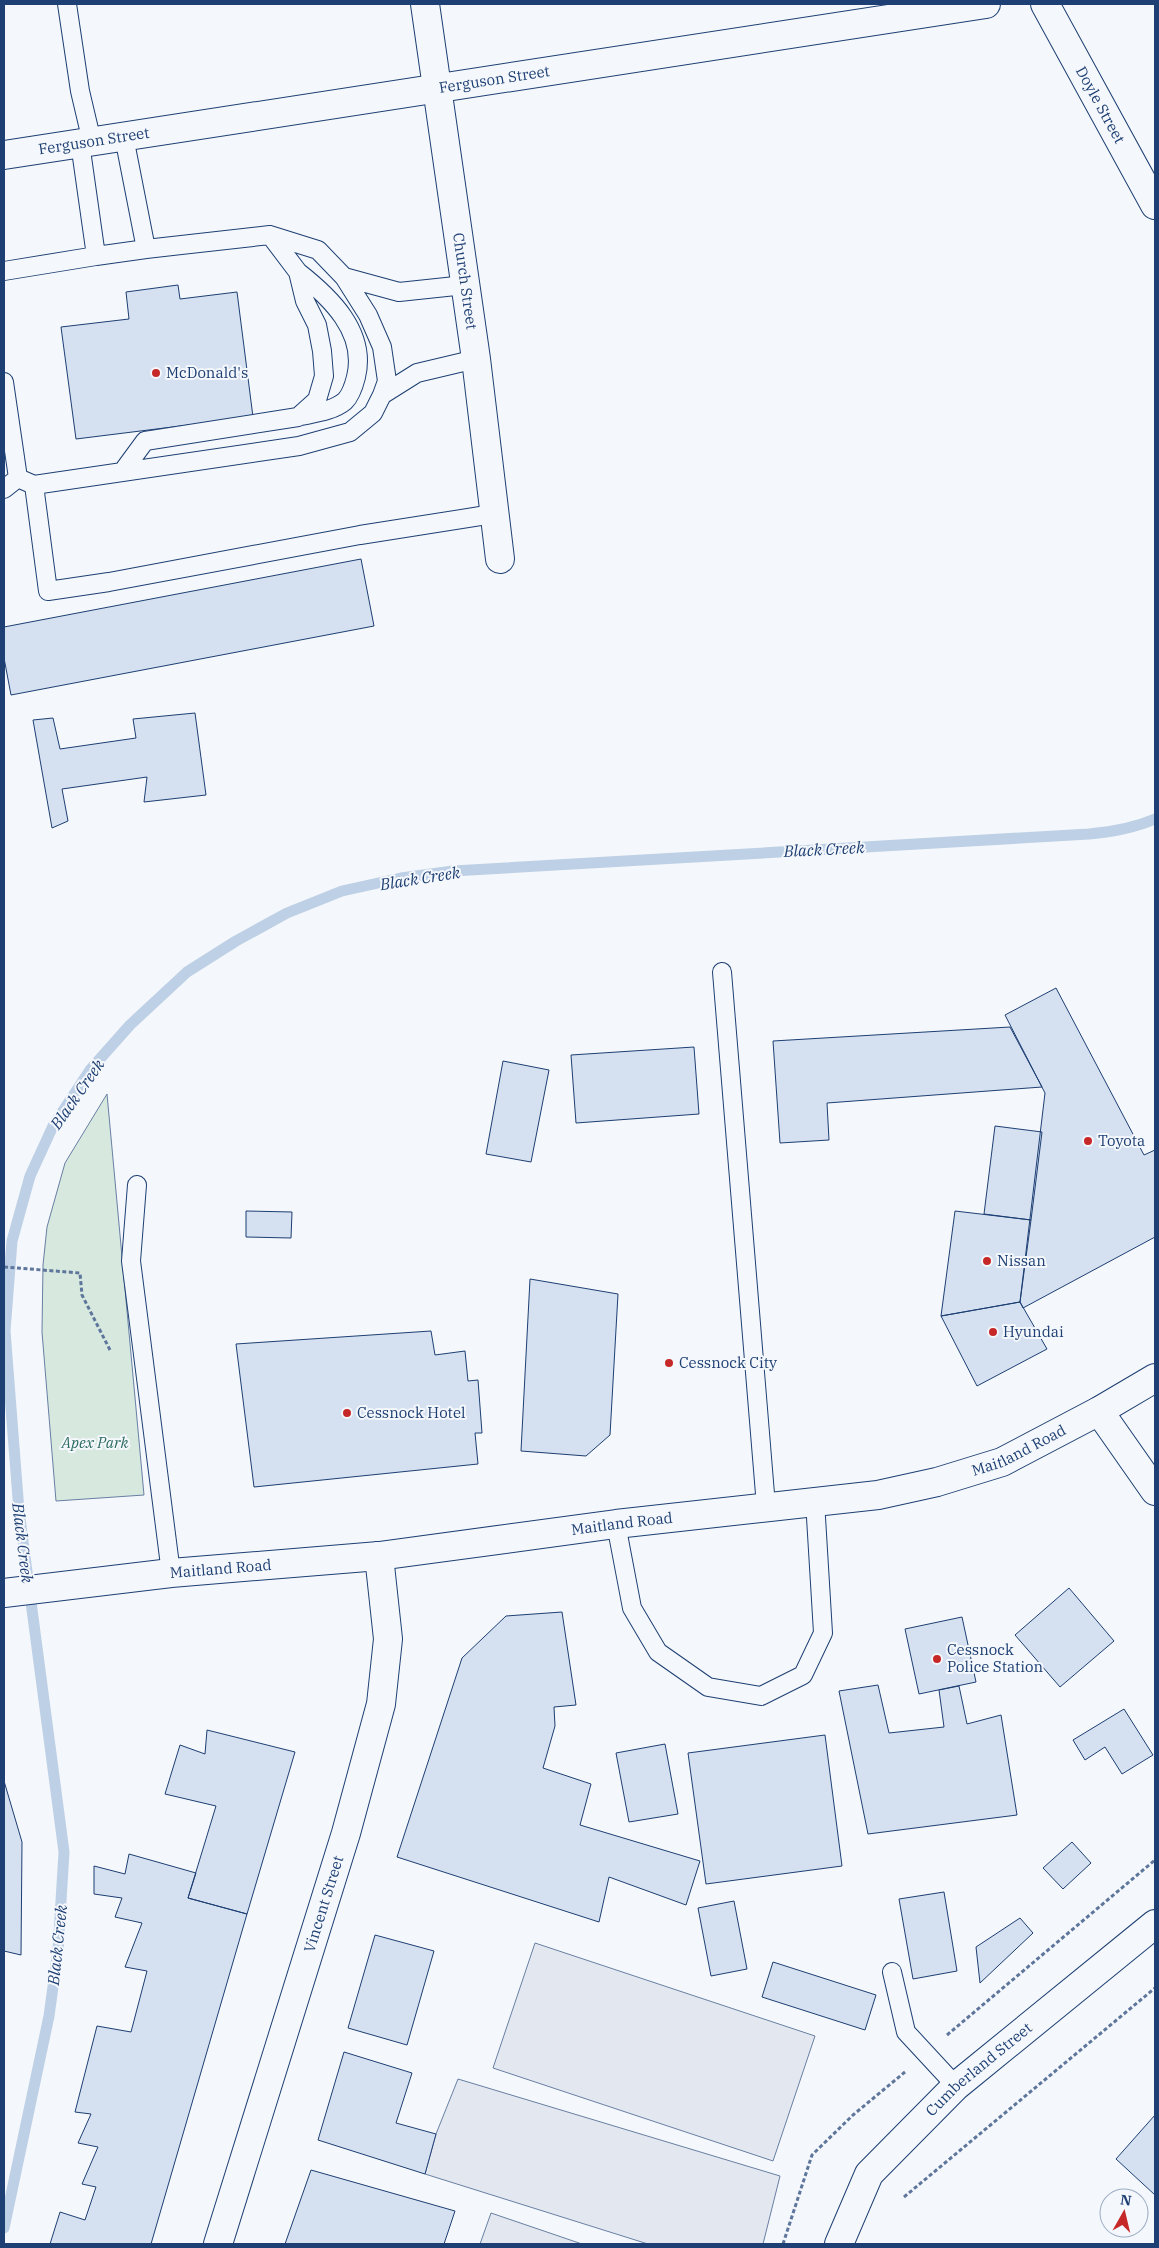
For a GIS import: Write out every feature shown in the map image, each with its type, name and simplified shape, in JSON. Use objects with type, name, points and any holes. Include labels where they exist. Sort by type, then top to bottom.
[{"type":"street","name":"Church Street","points":[[425,4],[476,359],[500,559]]},
{"type":"street","name":"Ferguson Street","points":[[4,154],[986,4]]},
{"type":"street","name":"Doyle Street","points":[[1045,4],[1155,205]]},
{"type":"street","name":"Maitland Road","points":[[4,1593],[171,1573],[379,1556],[616,1524],[878,1495],[937,1482],[1002,1462],[1099,1411],[1155,1378]]},
{"type":"street","points":[[1099,1411],[1155,1491]]},
{"type":"street","name":"Vincent Street","points":[[218,2244],[346,1833],[381,1704],[388,1639],[379,1556]]},
{"type":"street","name":"Cumberland Street","points":[[839,2244],[869,2174],[956,2086],[1155,1924]]},
{"type":"lane","points":[[66,4],[80,91],[96,256]]},
{"type":"lane","points":[[124,137],[146,249]]},
{"type":"lane","points":[[123,472],[145,441],[331,409],[345,401],[354,388],[358,370],[357,346],[351,328],[322,290],[298,272],[270,235]]},
{"type":"lane","points":[[4,271],[146,249],[270,235],[318,250],[344,277],[368,315],[382,347],[387,381],[373,413],[350,432],[299,446],[123,472],[26,481],[4,490]]},
{"type":"lane","points":[[298,272],[305,301],[317,325],[324,376],[317,400],[298,416]]},
{"type":"lane","points":[[344,277],[399,292],[465,286]]},
{"type":"lane","points":[[382,396],[417,373],[476,359]]},
{"type":"lane","points":[[4,382],[48,591],[109,582],[360,535],[494,514]]},
{"type":"lane","points":[[722,972],[766,1506]]},
{"type":"lane","points":[[137,1185],[131,1261],[171,1573]]},
{"type":"lane","points":[[616,1524],[632,1608],[658,1652],[708,1688],[761,1696],[803,1675],[824,1633],[815,1501]]},
{"type":"lane","points":[[892,1972],[906,2032],[956,2086]]},
{"type":"path","points":[[4,1266],[80,1273],[82,1295],[113,1356]]},
{"type":"path","points":[[904,2197],[1155,1988]]},
{"type":"green space","name":"Apex Park","points":[[107,1094],[144,1495],[56,1501],[42,1332],[43,1265],[47,1227],[65,1163]]},
{"type":"shaded area","points":[[535,1943],[815,2036],[773,2161],[493,2068]]},
{"type":"shaded area","points":[[458,2079],[780,2176],[763,2244],[648,2244],[425,2174],[436,2134]]},
{"type":"shaded area","points":[[491,2213],[582,2244],[480,2244]]},
{"type":"building","points":[[178,285],[180,299],[237,292],[253,417],[76,439],[61,327],[129,319],[126,292]]},
{"type":"building","points":[[361,559],[374,626],[11,695],[4,658],[4,627]]},
{"type":"building","points":[[195,713],[206,795],[144,802],[147,777],[62,789],[68,821],[52,828],[33,720],[53,718],[60,749],[136,738],[133,719]]},
{"type":"building","name":"Toyota","points":[[1056,988],[1144,1155],[1155,1150],[1155,1237],[1023,1308],[1020,1302],[1045,1093],[1005,1015]]},
{"type":"building","points":[[1010,1027],[1042,1087],[827,1103],[829,1140],[780,1143],[773,1041]]},
{"type":"building","points":[[694,1047],[699,1114],[576,1123],[571,1055]]},
{"type":"building","points":[[503,1061],[549,1070],[531,1162],[486,1154]]},
{"type":"building","points":[[995,1126],[1042,1132],[1031,1220],[984,1214]]},
{"type":"building","points":[[246,1211],[292,1212],[291,1238],[246,1237]]},
{"type":"building","name":"Nissan","points":[[955,1211],[1031,1220],[1020,1302],[941,1316]]},
{"type":"building","points":[[530,1279],[618,1294],[610,1435],[586,1456],[521,1451]]},
{"type":"building","name":"Hyundai","points":[[1020,1302],[1047,1349],[977,1386],[941,1316]]},
{"type":"building","points":[[431,1331],[435,1355],[465,1351],[468,1381],[478,1380],[482,1433],[475,1433],[478,1464],[254,1487],[236,1344]]},
{"type":"building","points":[[1069,1588],[1114,1641],[1060,1687],[1015,1635]]},
{"type":"building","points":[[562,1612],[576,1705],[554,1707],[555,1726],[543,1768],[591,1784],[580,1825],[700,1861],[686,1905],[609,1877],[599,1922],[397,1857],[462,1658],[506,1616]]},
{"type":"building","points":[[962,1617],[976,1682],[919,1694],[905,1629]]},
{"type":"building","points":[[878,1685],[889,1733],[944,1727],[939,1690],[959,1686],[967,1724],[1001,1715],[1017,1815],[868,1834],[839,1691]]},
{"type":"building","points":[[1124,1709],[1153,1755],[1122,1774],[1105,1747],[1085,1760],[1073,1740]]},
{"type":"building","points":[[207,1730],[295,1752],[247,1914],[188,1898],[216,1806],[165,1794],[180,1745],[205,1754]]},
{"type":"building","points":[[825,1735],[842,1866],[706,1884],[688,1753]]},
{"type":"building","points":[[665,1744],[678,1814],[629,1822],[616,1753]]},
{"type":"building","points":[[4,1781],[22,1842],[21,1955],[4,1951]]},
{"type":"building","points":[[1072,1842],[1091,1863],[1063,1889],[1043,1868]]},
{"type":"building","points":[[129,1854],[196,1873],[188,1898],[247,1914],[151,2244],[50,2244],[60,2212],[85,2220],[96,2187],[82,2184],[98,2147],[78,2143],[91,2114],[75,2112],[97,2026],[131,2032],[147,1971],[125,1967],[142,1923],[115,1917],[122,1898],[94,1894],[94,1866],[125,1874]]},
{"type":"building","points":[[944,1892],[957,1971],[913,1979],[899,1899]]},
{"type":"building","points":[[734,1901],[747,1969],[711,1976],[698,1908]]},
{"type":"building","points":[[1020,1918],[1033,1933],[980,1983],[976,1947]]},
{"type":"building","points":[[375,1935],[434,1951],[407,2045],[348,2028]]},
{"type":"building","points":[[773,1962],[876,1995],[865,2030],[762,1997]]},
{"type":"building","points":[[344,2052],[412,2073],[396,2123],[436,2134],[425,2174],[318,2140]]},
{"type":"building","points":[[1155,2115],[1155,2195],[1116,2159]]},
{"type":"building","points":[[311,2170],[455,2211],[444,2244],[285,2244]]},
{"type":"waterway","name":"Black Creek","points":[[4,2228],[49,2016],[58,1950],[64,1852],[19,1511],[5,1331],[12,1241],[30,1176],[53,1126],[90,1070],[130,1025],[187,972],[236,941],[287,913],[342,891],[401,878],[453,871],[1089,834],[1123,829],[1155,819]]},
{"type":"place","name":"McDonald's","points":[[156,373]]},
{"type":"place","name":"Toyota","points":[[1088,1141]]},
{"type":"place","name":"Nissan","points":[[987,1261]]},
{"type":"place","name":"Hyundai","points":[[993,1332]]},
{"type":"place","name":"Cessnock City","points":[[669,1363]]},
{"type":"place","name":"Cessnock Hotel","points":[[347,1413]]},
{"type":"place","name":"Cessnock Police Station","points":[[937,1659]]}]
